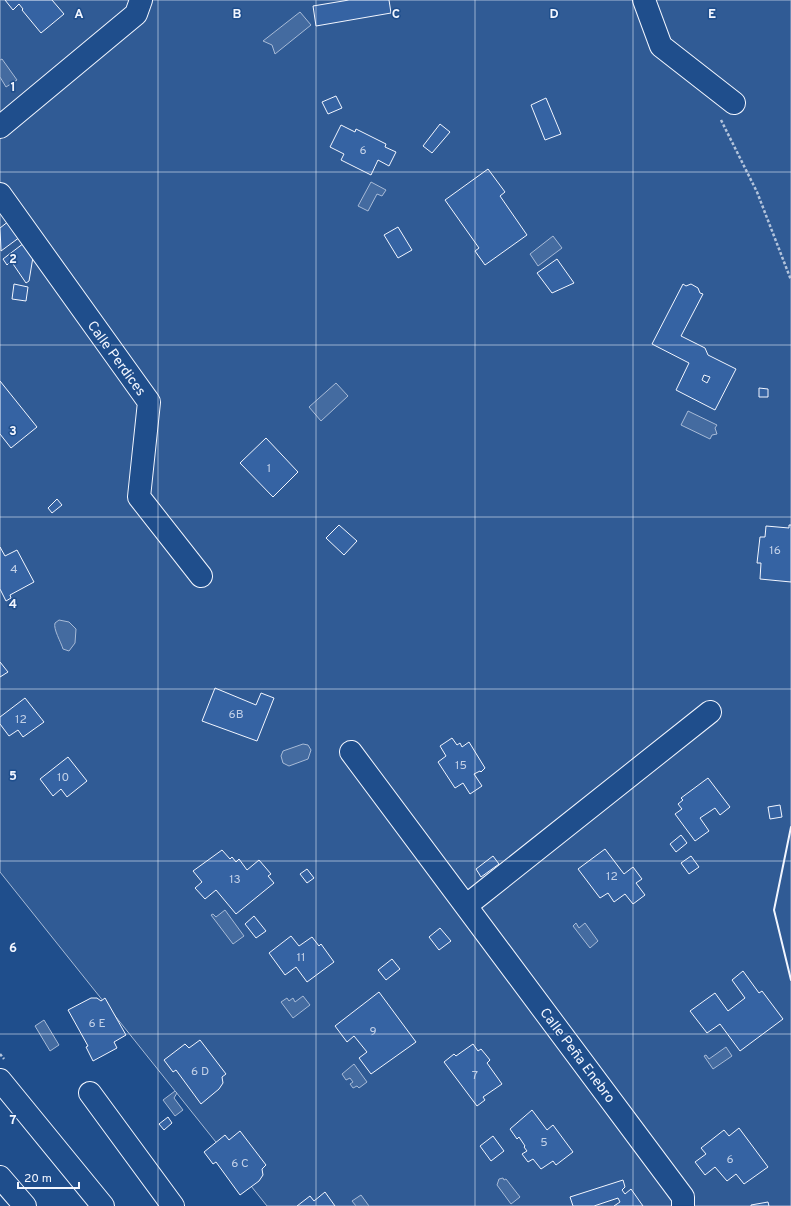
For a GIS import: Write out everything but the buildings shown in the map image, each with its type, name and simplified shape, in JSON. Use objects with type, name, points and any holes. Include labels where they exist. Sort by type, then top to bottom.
[{"type":"main road","points":[[0,128],[136,14],[141,0]]},
{"type":"main road","points":[[644,0],[661,46],[729,99]]},
{"type":"main road","name":"Calle Perdices","points":[[0,194],[149,402],[139,497],[201,576]]},
{"type":"main road","points":[[467,906],[710,712]]},
{"type":"main road","name":"Calle Peña Enebro","points":[[351,752],[683,1197],[683,1206]]},
{"type":"main road","points":[[0,1080],[103,1206]]},
{"type":"main road","points":[[90,1093],[173,1206]]},
{"type":"main road","points":[[0,1177],[25,1206]]},
{"type":"path","points":[[729,99],[715,110],[757,192],[791,280]]},
{"type":"shaded area","points":[[0,0],[791,0],[791,1206],[267,1206],[0,872]]},
{"type":"shaded area","points":[[300,12],[311,25],[275,54],[272,45],[263,41]]},
{"type":"shaded area","points":[[2,59],[17,80],[6,87],[0,77],[0,60]]},
{"type":"shaded area","points":[[371,182],[386,190],[382,196],[377,194],[368,211],[358,206]]},
{"type":"shaded area","points":[[553,236],[562,248],[538,266],[530,254]]},
{"type":"shaded area","points":[[336,383],[348,396],[321,421],[309,407]]},
{"type":"shaded area","points":[[688,411],[717,425],[715,428],[717,434],[712,435],[710,439],[681,425]]},
{"type":"shaded area","points":[[59,620],[69,622],[76,629],[75,643],[69,651],[63,649],[56,632],[55,623]]},
{"type":"shaded area","points":[[303,744],[308,745],[311,750],[308,759],[289,766],[283,763],[281,756],[283,751]]},
{"type":"shaded area","points":[[225,910],[244,936],[233,944],[211,915],[213,914],[216,917]]},
{"type":"shaded area","points":[[576,923],[579,928],[585,923],[598,941],[590,948],[573,926]]},
{"type":"shaded area","points":[[303,996],[310,1005],[293,1018],[281,1002],[287,998],[289,1001],[293,998],[295,1002]]},
{"type":"shaded area","points":[[44,1020],[59,1045],[50,1051],[35,1026]]},
{"type":"shaded area","points":[[726,1047],[732,1056],[713,1069],[704,1056],[706,1055],[709,1059]]},
{"type":"shaded area","points":[[354,1064],[367,1082],[359,1088],[357,1086],[353,1088],[350,1084],[353,1082],[350,1078],[346,1080],[342,1074]]},
{"type":"shaded area","points":[[175,1091],[177,1093],[174,1098],[183,1110],[175,1116],[163,1100]]},
{"type":"shaded area","points":[[503,1178],[504,1180],[506,1179],[520,1197],[511,1204],[497,1185],[499,1179]]},
{"type":"shaded area","points":[[361,1195],[369,1206],[356,1206],[352,1201]]},
{"type":"wall","points":[[791,827],[774,910],[791,980]]}]
